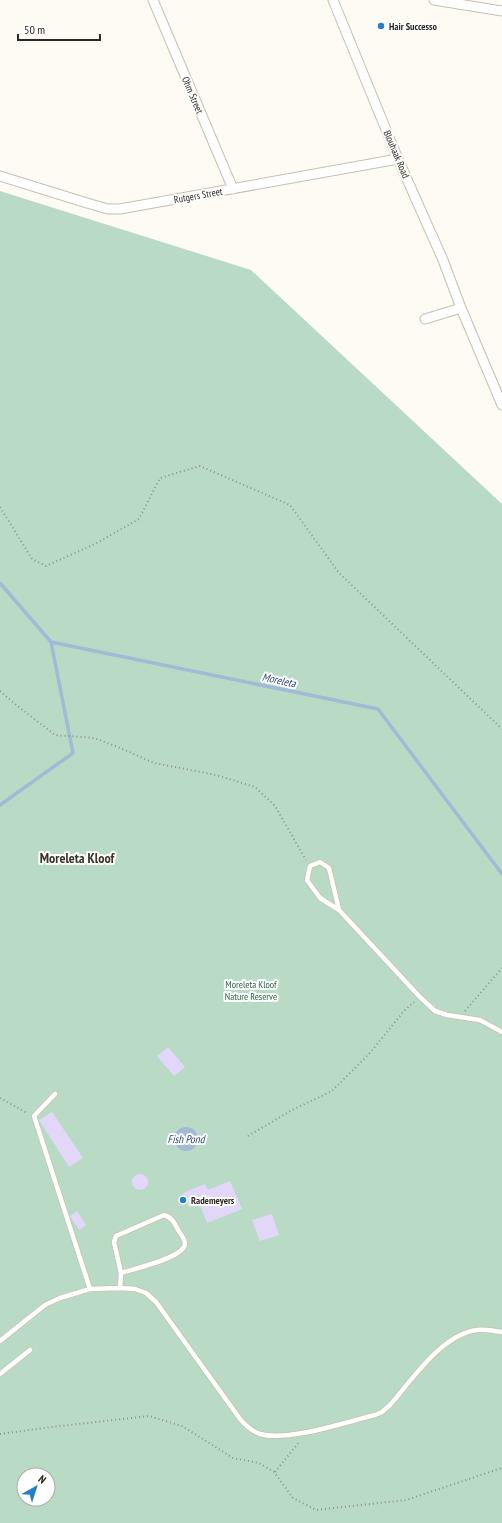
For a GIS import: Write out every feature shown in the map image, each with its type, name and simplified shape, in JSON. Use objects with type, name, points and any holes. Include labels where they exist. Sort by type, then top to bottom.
[{"type":"street","name":"Ohm Street","points":[[153,0],[233,189]]},
{"type":"street","name":"Blouhaak Road","points":[[333,0],[398,159],[443,260],[461,308],[502,405]]},
{"type":"street","points":[[434,0],[502,11]]},
{"type":"street","name":"Rutgers Street","points":[[0,176],[108,209],[120,209],[398,159]]},
{"type":"street","points":[[425,319],[461,308]]},
{"type":"lane","points":[[339,910],[329,868],[320,862],[310,866],[307,880],[320,898],[339,910],[420,997],[435,1011],[447,1015],[480,1020],[502,1032]]},
{"type":"lane","points":[[55,1094],[34,1116],[90,1289]]},
{"type":"lane","points":[[120,1288],[121,1272],[114,1242],[116,1236],[164,1215],[172,1219],[184,1240],[185,1245],[183,1250],[179,1254],[167,1259],[121,1272]]},
{"type":"lane","points":[[0,1341],[45,1305],[60,1298],[90,1289],[135,1289],[146,1293],[156,1302],[240,1420],[248,1428],[258,1434],[270,1436],[289,1435],[308,1431],[382,1412],[390,1405],[439,1349],[450,1340],[477,1330],[502,1332]]},
{"type":"lane","points":[[0,1374],[30,1350]]},
{"type":"path","points":[[0,507],[32,559],[46,566],[97,543],[139,519],[160,478],[200,466],[290,505],[339,573],[502,729]]},
{"type":"path","points":[[0,691],[55,735],[94,738],[154,763],[216,775],[254,787],[275,806],[310,866]]},
{"type":"path","points":[[461,1016],[502,968]]},
{"type":"path","points":[[248,1136],[292,1110],[332,1091],[369,1054],[404,1011],[420,997]]},
{"type":"path","points":[[0,1098],[34,1116]]},
{"type":"path","points":[[0,1434],[150,1416],[182,1426],[233,1458],[259,1464],[274,1472],[292,1498],[316,1510],[406,1500],[502,1468]]},
{"type":"path","points":[[274,1472],[308,1431]]},
{"type":"green space","name":"Moreleta Kloof Nature Reserve","points":[[0,191],[251,270],[502,504],[502,1523],[0,1523]]},
{"type":"water","name":"Fish Pond","points":[[186,1127],[191,1128],[197,1134],[197,1144],[191,1150],[186,1151],[181,1150],[175,1144],[174,1139],[175,1134],[181,1128]]},
{"type":"building","points":[[168,1047],[185,1067],[174,1076],[157,1056]]},
{"type":"building","points":[[52,1112],[83,1158],[69,1167],[39,1120]]},
{"type":"building","points":[[140,1174],[147,1179],[148,1182],[143,1189],[140,1190],[133,1185],[132,1182],[137,1175]]},
{"type":"building","points":[[230,1181],[242,1209],[207,1223],[199,1202],[189,1207],[183,1193],[205,1184],[208,1190]]},
{"type":"building","points":[[77,1211],[86,1225],[79,1230],[70,1216]]},
{"type":"building","points":[[272,1214],[279,1235],[260,1241],[252,1220]]},
{"type":"waterway","name":"Moreleta","points":[[0,583],[51,642],[378,709],[502,874]]},
{"type":"waterway","points":[[0,805],[73,753],[51,642]]},
{"type":"place","name":"Hair Successo","points":[[381,26]]},
{"type":"place","name":"Rademeyers","points":[[183,1200]]},
{"type":"district","name":"Moreleta Kloof","points":[[77,858]]}]
